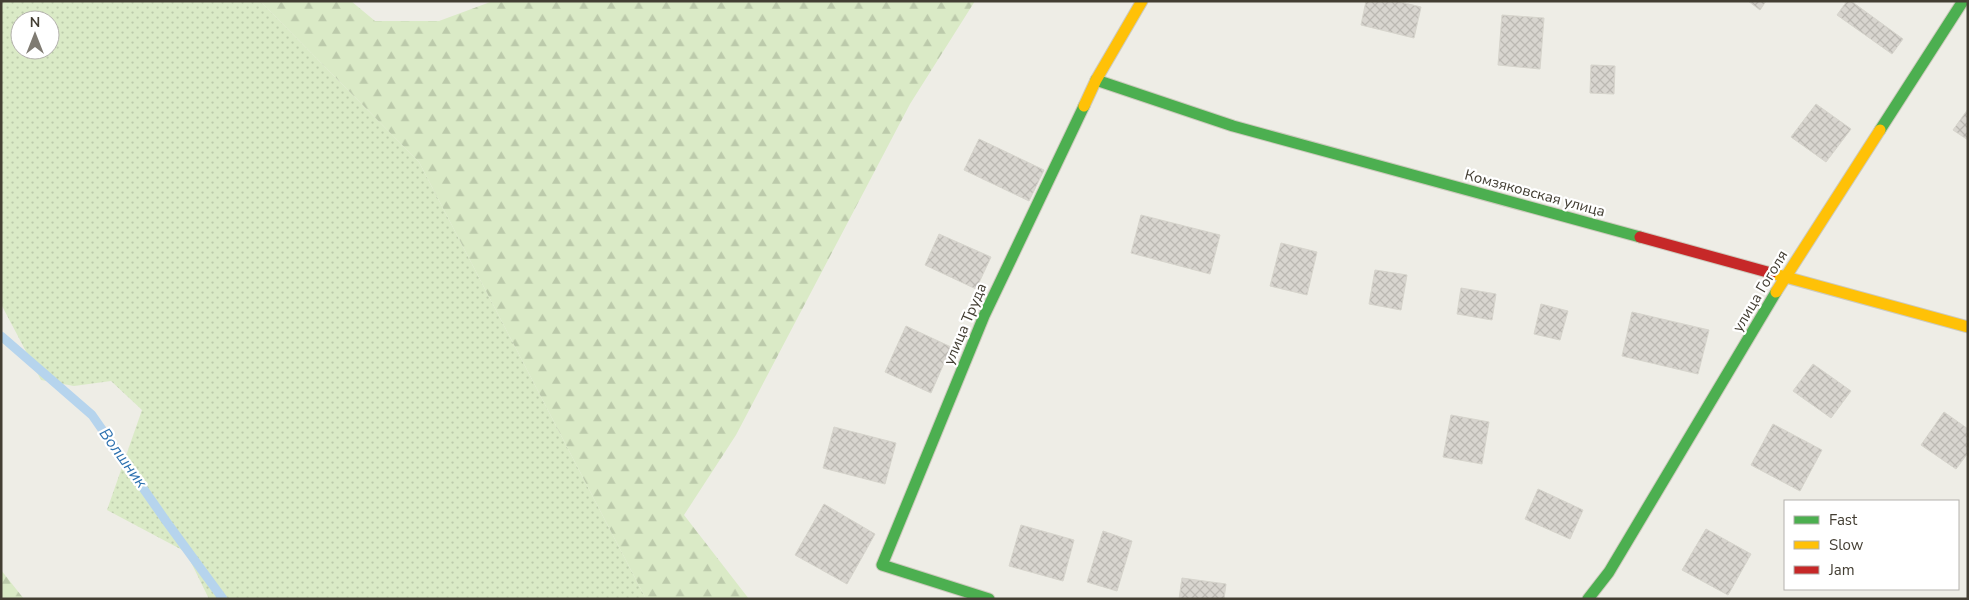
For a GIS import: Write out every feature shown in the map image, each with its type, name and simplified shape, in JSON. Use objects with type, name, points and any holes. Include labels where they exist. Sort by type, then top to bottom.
[{"type":"street","name":"улица Труда","points":[[989,599],[882,565],[984,316],[1096,80],[1142,1]]},
{"type":"street","name":"улица Гоголя","points":[[1588,599],[1609,572],[1785,277],[1963,1]]},
{"type":"street","name":"Комзяковская улица","points":[[1096,80],[1232,126],[1968,327]]},
{"type":"green space","points":[[1,1],[260,1],[419,162],[646,599],[209,599],[186,552],[107,510],[142,410],[111,381],[74,386],[41,380],[1,304]]},
{"type":"green space","points":[[260,1],[351,1],[375,21],[439,21],[493,1],[975,1],[910,104],[736,435],[684,515],[749,599],[646,599],[419,162]]},
{"type":"green space","points":[[1,570],[24,599],[1,599]]},
{"type":"building","points":[[1366,1],[1396,1],[1421,7],[1414,38],[1361,25]]},
{"type":"building","points":[[1748,1],[1766,1],[1760,10]]},
{"type":"building","points":[[1847,1],[1851,1],[1903,39],[1892,54],[1837,15]]},
{"type":"building","points":[[1502,15],[1544,18],[1540,69],[1498,65]]},
{"type":"building","points":[[1591,65],[1615,66],[1614,94],[1590,93]]},
{"type":"building","points":[[1816,104],[1851,129],[1826,162],[1791,137]]},
{"type":"building","points":[[1968,109],[1968,140],[1953,130]]},
{"type":"building","points":[[979,139],[1044,170],[1029,201],[964,170]]},
{"type":"building","points":[[1141,215],[1220,235],[1210,274],[1131,253]]},
{"type":"building","points":[[939,234],[991,257],[976,289],[925,265]]},
{"type":"building","points":[[1281,243],[1317,252],[1307,295],[1270,286]]},
{"type":"building","points":[[1375,270],[1407,275],[1401,310],[1369,304]]},
{"type":"building","points":[[1461,288],[1496,294],[1492,320],[1457,314]]},
{"type":"building","points":[[1541,304],[1568,311],[1560,340],[1534,334]]},
{"type":"building","points":[[1632,312],[1709,330],[1698,374],[1622,356]]},
{"type":"building","points":[[906,326],[951,347],[931,393],[885,372]]},
{"type":"building","points":[[1813,364],[1851,391],[1831,418],[1793,391]]},
{"type":"building","points":[[1944,412],[1968,429],[1968,453],[1956,469],[1921,445]]},
{"type":"building","points":[[1451,415],[1489,422],[1482,464],[1443,457]]},
{"type":"building","points":[[1773,424],[1822,450],[1800,491],[1751,465]]},
{"type":"building","points":[[834,427],[896,443],[885,484],[823,468]]},
{"type":"building","points":[[1538,489],[1583,510],[1570,539],[1525,519]]},
{"type":"building","points":[[824,504],[875,534],[847,584],[795,555]]},
{"type":"building","points":[[1021,525],[1074,540],[1063,581],[1009,566]]},
{"type":"building","points":[[1706,529],[1751,554],[1728,595],[1682,570]]},
{"type":"building","points":[[1103,531],[1132,541],[1117,591],[1087,582]]},
{"type":"building","points":[[1182,578],[1226,584],[1224,599],[1179,599]]},
{"type":"waterway","name":"Волшник","points":[[1,336],[92,415],[223,599]]},
{"type":"traffic: fast","points":[[1880,130],[1963,1]]},
{"type":"traffic: fast","points":[[1096,80],[1233,126],[1640,237]]},
{"type":"traffic: fast","points":[[989,599],[882,565],[984,316],[1084,106]]},
{"type":"traffic: fast","points":[[1588,599],[1609,572],[1776,292]]},
{"type":"traffic: slow","points":[[1084,106],[1096,80],[1142,1]]},
{"type":"traffic: slow","points":[[1776,292],[1880,130]]},
{"type":"traffic: slow","points":[[1771,273],[1968,327]]},
{"type":"traffic: jam","points":[[1640,237],[1771,273]]}]
